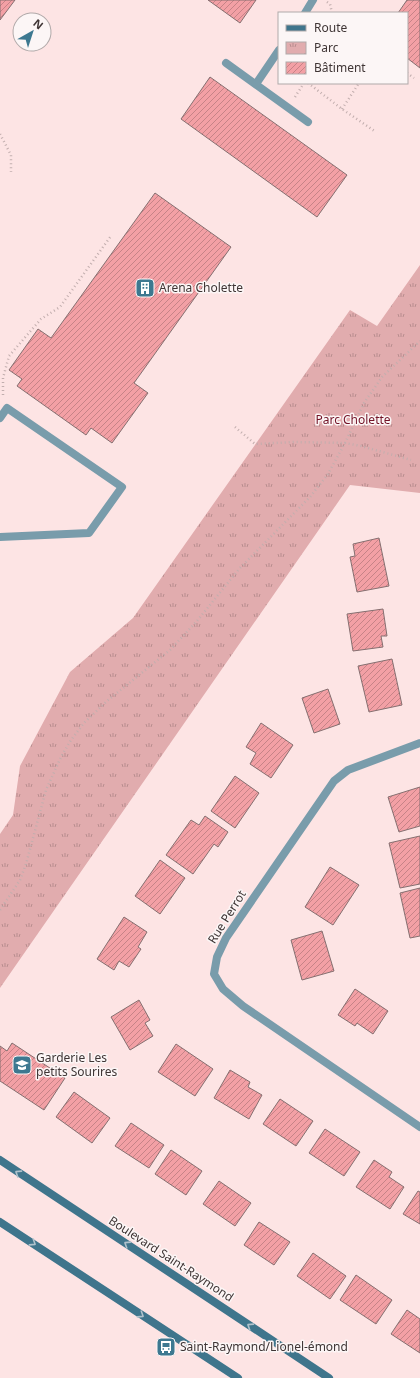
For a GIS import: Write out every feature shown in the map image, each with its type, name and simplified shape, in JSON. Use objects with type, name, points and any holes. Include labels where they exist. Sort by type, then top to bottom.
[{"type":"main road","name":"Boulevard Saint-Raymond","points":[[0,1160],[329,1378]]},
{"type":"main road","points":[[0,1222],[238,1378]]},
{"type":"street","points":[[305,12],[314,0]]},
{"type":"street","points":[[256,84],[278,51]]},
{"type":"street","points":[[226,63],[308,122]]},
{"type":"street","points":[[0,418],[7,408],[122,487],[89,533],[0,537]]},
{"type":"street","name":"Rue Perrot","points":[[420,743],[348,770],[334,781],[226,938],[217,957],[214,974],[223,989],[243,1006],[420,1128]]},
{"type":"path","points":[[325,0],[330,4],[332,12]]},
{"type":"path","points":[[330,4],[333,0]]},
{"type":"path","points":[[408,74],[414,78]]},
{"type":"path","points":[[309,84],[376,132]]},
{"type":"path","points":[[342,109],[358,84]]},
{"type":"path","points":[[0,134],[11,155],[11,172]]},
{"type":"path","points":[[2,395],[3,378],[9,356],[41,319],[60,307],[111,236]]},
{"type":"path","points":[[0,910],[20,880],[26,864],[46,790],[61,757],[71,740],[84,723],[102,706],[170,650],[198,621],[239,568],[310,497],[328,474],[364,403],[382,377],[420,341]]},
{"type":"path","points":[[235,427],[255,444],[294,442],[345,443],[411,460]]},
{"type":"green space","name":"Parc Cholette","points":[[420,265],[420,493],[350,485],[0,988],[0,834],[13,815],[20,766],[70,672],[133,618],[350,310],[377,326]]},
{"type":"building","points":[[0,0],[15,0],[0,20]]},
{"type":"building","points":[[208,0],[256,0],[240,23]]},
{"type":"building","points":[[407,0],[420,0],[420,68],[408,59],[408,12],[399,12]]},
{"type":"building","points":[[210,77],[347,175],[317,217],[181,119]]},
{"type":"building","name":"Arena Cholette","points":[[155,193],[231,247],[134,383],[148,393],[112,443],[91,428],[86,435],[17,386],[22,379],[9,370],[38,329],[51,338]]},
{"type":"building","points":[[379,538],[389,586],[357,592],[350,557],[355,556],[353,544]]},
{"type":"building","points":[[383,609],[387,636],[381,636],[383,647],[353,651],[347,614]]},
{"type":"building","points":[[392,659],[402,705],[369,712],[358,666]]},
{"type":"building","points":[[328,689],[340,724],[314,733],[302,698]]},
{"type":"building","points":[[261,723],[293,745],[271,778],[250,764],[256,753],[246,747]]},
{"type":"building","points":[[235,776],[259,793],[235,828],[211,811]]},
{"type":"building","points":[[420,787],[420,826],[399,832],[388,797]]},
{"type":"building","points":[[205,816],[228,832],[218,847],[214,844],[193,874],[166,855],[191,820],[199,825]]},
{"type":"building","points":[[420,836],[420,884],[400,888],[389,843]]},
{"type":"building","points":[[160,860],[185,878],[160,914],[135,896]]},
{"type":"building","points":[[330,867],[359,885],[333,925],[305,907]]},
{"type":"building","points":[[420,888],[420,936],[410,938],[400,893]]},
{"type":"building","points":[[124,917],[147,932],[138,947],[141,949],[129,967],[119,961],[114,970],[97,959]]},
{"type":"building","points":[[322,931],[334,971],[302,980],[291,940]]},
{"type":"building","points":[[355,989],[388,1011],[373,1034],[357,1023],[355,1026],[338,1015]]},
{"type":"building","points":[[139,1000],[150,1020],[145,1023],[153,1036],[130,1050],[111,1017]]},
{"type":"building","name":"Garderie Les petits Sourires","points":[[12,1043],[65,1078],[44,1110],[0,1081],[0,1046],[7,1051]]},
{"type":"building","points":[[176,1044],[213,1069],[195,1096],[158,1072]]},
{"type":"building","points":[[230,1070],[250,1082],[248,1087],[262,1095],[249,1119],[214,1098]]},
{"type":"building","points":[[74,1092],[110,1118],[92,1143],[56,1117]]},
{"type":"building","points":[[280,1099],[313,1121],[296,1146],[263,1124]]},
{"type":"building","points":[[131,1123],[164,1145],[149,1168],[115,1146]]},
{"type":"building","points":[[325,1129],[360,1152],[344,1176],[309,1153]]},
{"type":"building","points":[[171,1150],[202,1171],[186,1195],[155,1174]]},
{"type":"building","points":[[374,1160],[392,1172],[389,1177],[404,1187],[390,1209],[356,1187]]},
{"type":"building","points":[[219,1181],[251,1203],[235,1226],[203,1204]]},
{"type":"building","points":[[418,1191],[420,1192],[420,1224],[403,1214]]},
{"type":"building","points":[[259,1222],[290,1242],[274,1265],[244,1245]]},
{"type":"building","points":[[313,1253],[346,1276],[330,1299],[297,1276]]},
{"type":"building","points":[[356,1275],[392,1300],[376,1324],[340,1300]]},
{"type":"building","points":[[407,1310],[420,1319],[420,1353],[391,1334]]},
{"type":"place","name":"Arena Cholette","points":[[145,288]]},
{"type":"place","name":"Garderie Les petits Sourires","points":[[22,1065]]},
{"type":"place","name":"Saint-Raymond/Lionel-émond","points":[[166,1347]]}]
